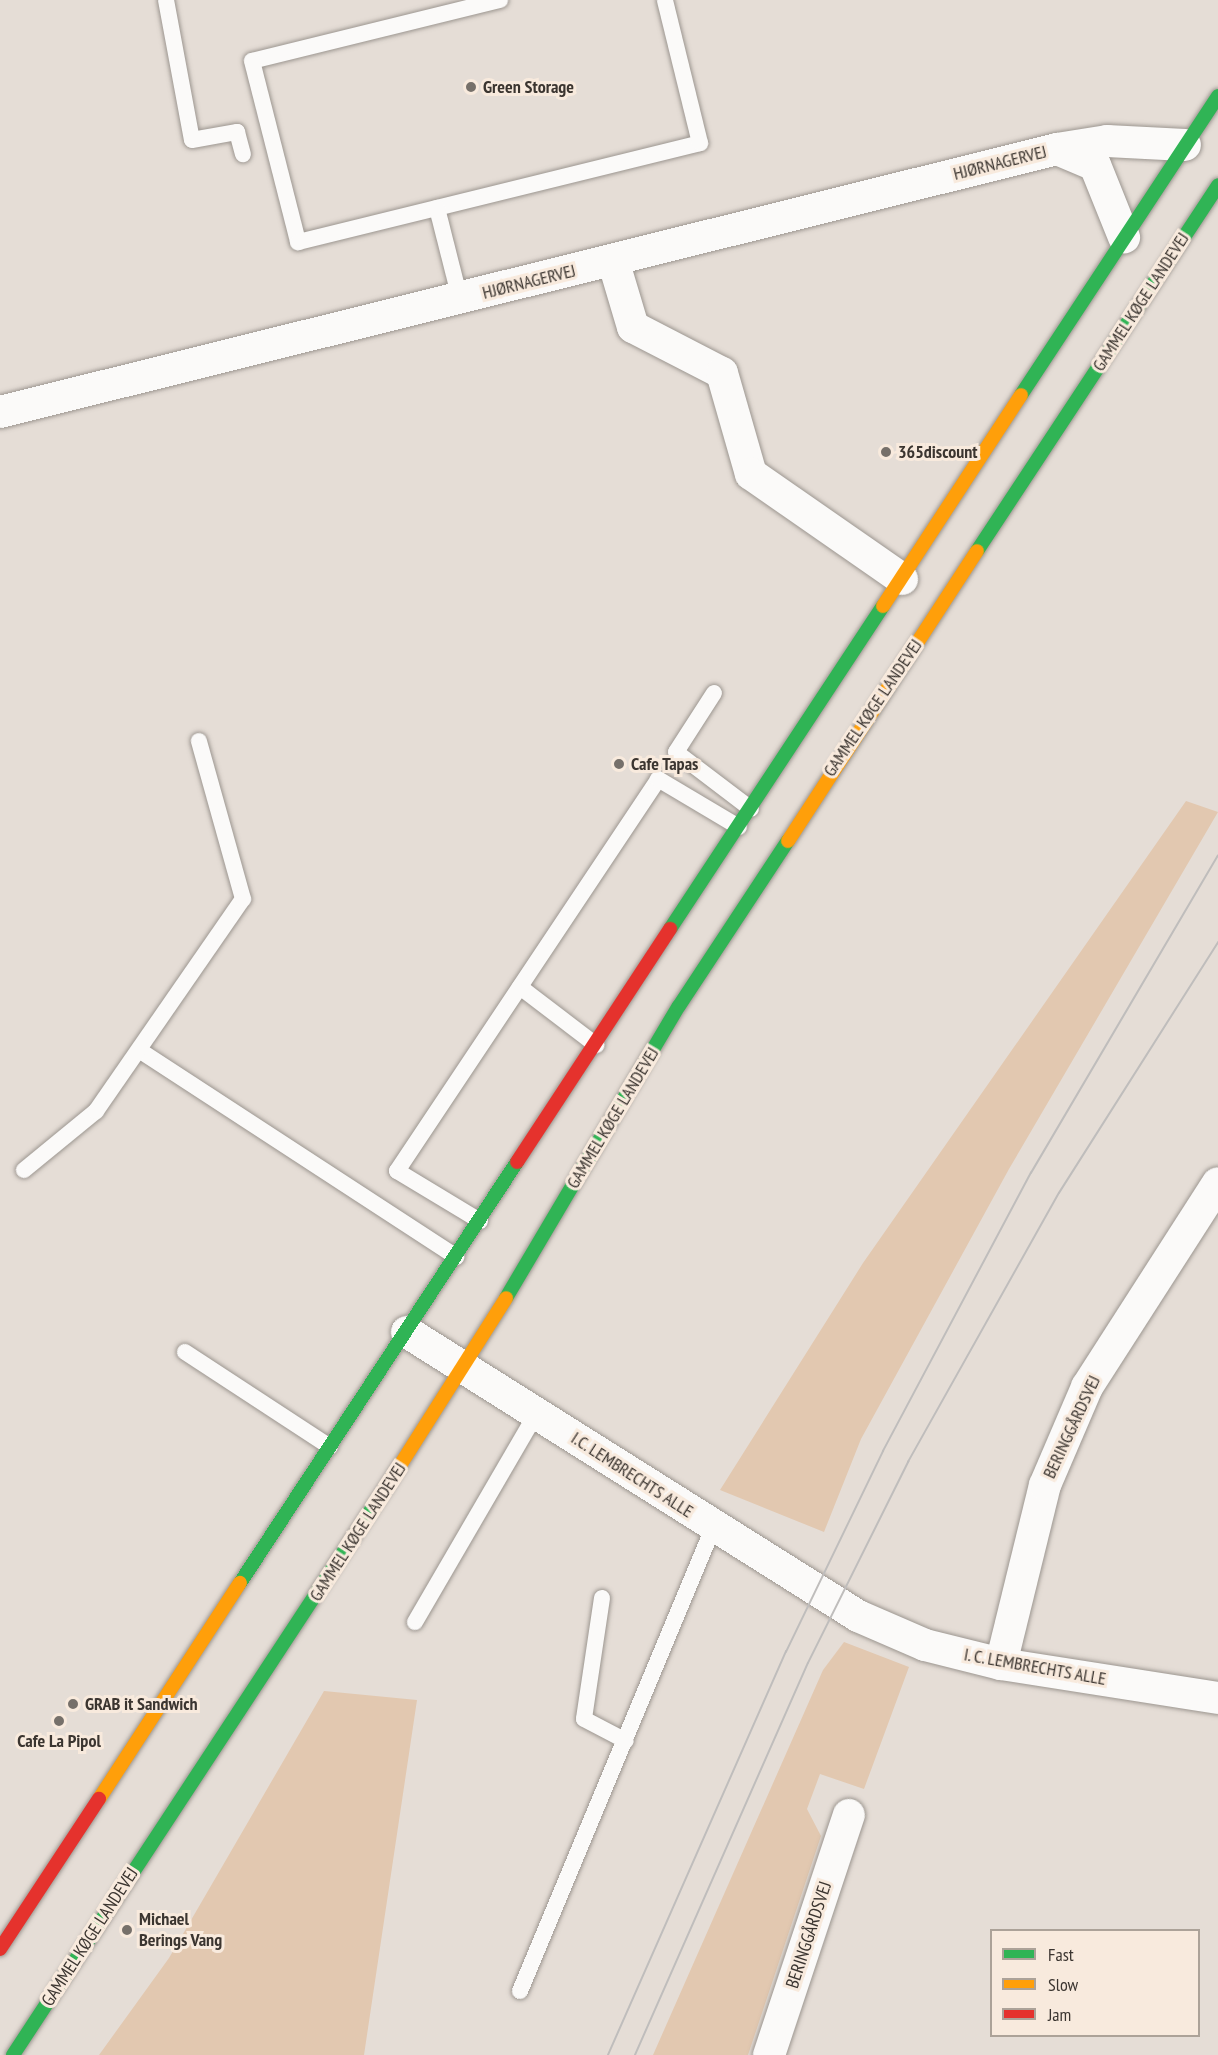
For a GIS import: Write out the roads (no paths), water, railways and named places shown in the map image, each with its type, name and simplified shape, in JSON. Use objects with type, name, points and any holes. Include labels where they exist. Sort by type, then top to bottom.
[{"type":"main road","points":[[0,1949],[1218,96]]},
{"type":"main road","name":"GAMMEL KØGE LANDEVEJ","points":[[13,2055],[466,1366],[679,1006],[1218,185]]},
{"type":"street","name":"HJØRNAGERVEJ","points":[[0,412],[1057,149],[1107,141],[1185,145]]},
{"type":"street","name":"HJØRNAGERVEJ","points":[[1057,149],[1095,165],[1124,237]]},
{"type":"street","points":[[612,260],[633,327],[722,373],[751,474],[902,579]]},
{"type":"street","name":"BERINGGÅRDSVEJ","points":[[1001,1664],[1045,1485],[1087,1387],[1218,1183]]},
{"type":"street","name":"I.C. LEMBRECHTS ALLE","points":[[407,1332],[466,1366],[713,1528],[858,1616]]},
{"type":"street","name":"I. C. LEMBRECHTS ALLE","points":[[858,1616],[925,1645],[1001,1664],[1218,1698]]},
{"type":"street","name":"BERINGGÅRDSVEJ","points":[[769,2055],[849,1815]]},
{"type":"lane","points":[[166,0],[192,140],[237,132],[243,154]]},
{"type":"lane","points":[[500,0],[252,62],[298,242],[700,143],[665,0]]},
{"type":"lane","points":[[437,208],[460,299]]},
{"type":"lane","points":[[714,693],[676,752],[751,809]]},
{"type":"lane","points":[[24,1170],[96,1111],[243,899],[199,741]]},
{"type":"lane","points":[[480,1221],[397,1171],[658,779],[739,827]]},
{"type":"lane","points":[[519,987],[596,1045]]},
{"type":"lane","points":[[139,1050],[456,1257]]},
{"type":"lane","points":[[185,1352],[330,1447]]},
{"type":"lane","points":[[415,1622],[537,1412]]},
{"type":"lane","points":[[519,1991],[626,1741],[713,1528]]},
{"type":"lane","points":[[602,1598],[584,1719],[626,1741]]},
{"type":"tram line","points":[[608,2055],[786,1652],[883,1451],[1031,1173],[1218,856]]},
{"type":"tram line","points":[[635,2055],[808,1663],[908,1462],[1059,1193],[1218,942]]},
{"type":"place","name":"Green Storage","points":[[471,87]]},
{"type":"place","name":"365discount","points":[[886,452]]},
{"type":"place","name":"Cafe Tapas","points":[[619,764]]},
{"type":"place","name":"GRAB it Sandwich","points":[[73,1704]]},
{"type":"place","name":"Cafe La Pipol","points":[[59,1721]]},
{"type":"place","name":"Michael Berings Vang","points":[[127,1930]]}]
